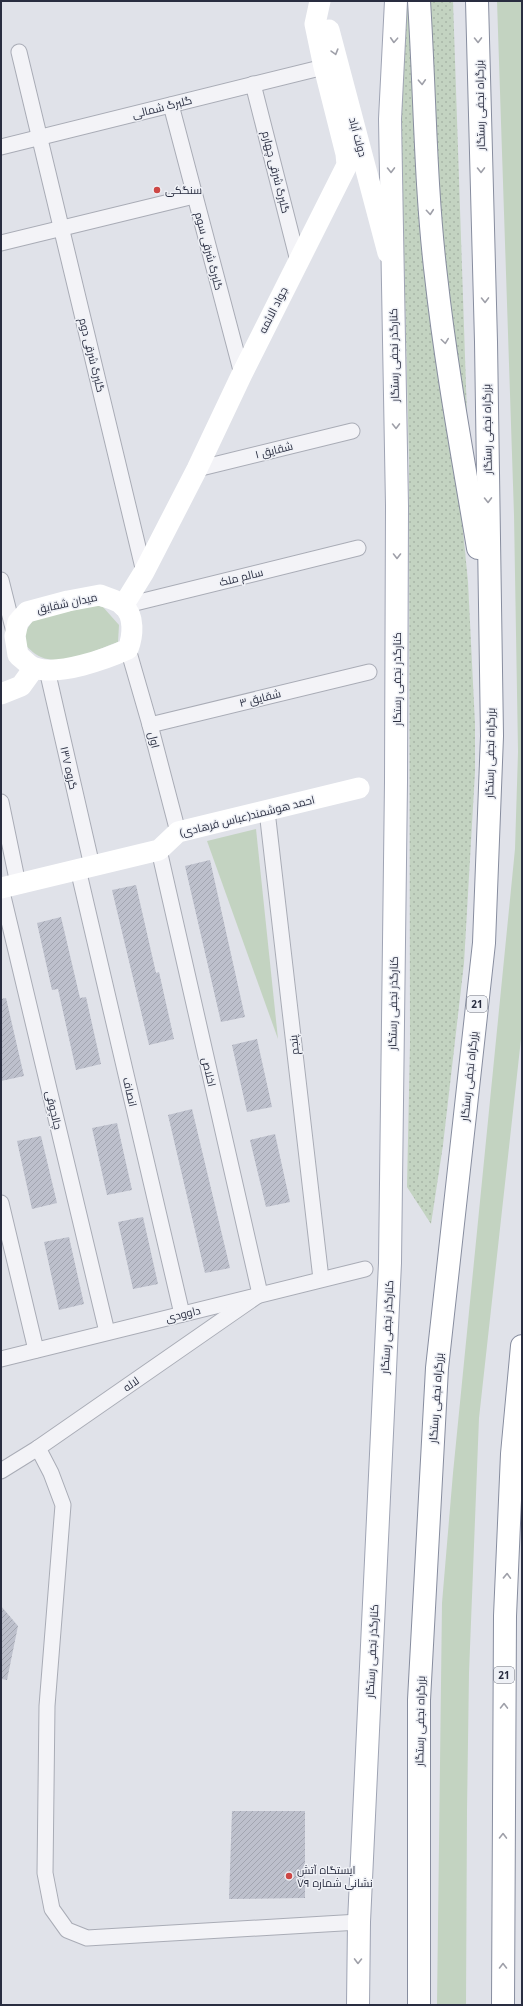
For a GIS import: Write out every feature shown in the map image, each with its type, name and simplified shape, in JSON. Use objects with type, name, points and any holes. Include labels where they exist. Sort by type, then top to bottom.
[{"type":"main road","name":"کنارگذر نجفی رستگار","points":[[358,2005],[359,1922],[390,1263],[396,774],[397,506],[394,273],[390,119],[396,1]]},
{"type":"main road","points":[[419,1],[424,132],[436,276],[454,405],[490,619]]},
{"type":"main road","name":"بزرگراه نجفی رستگار","points":[[419,2005],[420,1692],[437,1368],[484,943],[492,736],[486,342],[477,1]]},
{"type":"main road","name":"21","points":[[503,2005],[505,1616],[512,1454],[522,1346]]},
{"type":"street","name":"جواد الائمه","points":[[123,606],[144,572],[197,469],[242,374],[347,165],[346,154],[324,67],[315,24],[320,1]]},
{"type":"street","name":"دولت آباد","points":[[320,1],[394,273]]},
{"type":"street","name":"گلبرگ شرقی دوم","points":[[19,52],[144,572]]},
{"type":"street","name":"گلبرگ شمالی","points":[[1,148],[324,67]]},
{"type":"street","name":"گلبرگ شرقی چهارم","points":[[253,84],[298,261]]},
{"type":"street","name":"گلبرگ شرقی سوم","points":[[171,105],[242,374]]},
{"type":"street","points":[[1,243],[194,196]]},
{"type":"street","name":"شقایق ۱","points":[[197,469],[352,432]]},
{"type":"street","name":"سالم ملک","points":[[123,606],[358,548]]},
{"type":"street","points":[[1,580],[15,636],[18,655],[40,669]]},
{"type":"street","name":"میدان شقایق","points":[[15,636],[18,622],[27,612],[68,601],[100,595],[123,606]]},
{"type":"street","points":[[1,694],[21,686],[40,669],[86,665],[128,649],[132,637],[131,620],[123,606]]},
{"type":"street","name":"اول","points":[[128,649],[178,832]]},
{"type":"street","name":"گروه ۱۳۷","points":[[40,669],[85,868]]},
{"type":"street","name":"شقایق ۳","points":[[150,725],[369,672]]},
{"type":"street","name":"احمد هوشمند(عباس فرهادی)","points":[[159,850],[178,832],[359,788]]},
{"type":"street","name":"چالچوقی","points":[[1,802],[7,886],[107,1332]]},
{"type":"street","name":"پنجم","points":[[268,811],[321,1279]]},
{"type":"street","points":[[7,886],[159,850]]},
{"type":"street","name":"اخلاص","points":[[159,850],[260,1294]]},
{"type":"street","name":"انصاف","points":[[85,868],[182,1314]]},
{"type":"street","points":[[1,1203],[36,1350]]},
{"type":"street","name":"داوودی","points":[[1,1359],[365,1269]]},
{"type":"street","name":"لاله","points":[[1,1471],[38,1448],[260,1294]]},
{"type":"street","points":[[38,1448],[51,1473],[63,1505],[47,1706],[45,1873],[52,1909],[67,1930],[86,1938],[359,1922]]},
{"type":"green space","points":[[425,1],[453,1],[467,416],[441,276]]},
{"type":"green space","points":[[497,1],[522,1],[522,1030],[479,1418],[469,1673],[466,2005],[437,2005],[442,1603],[453,1473],[515,849],[518,752],[514,515]]},
{"type":"green space","points":[[412,7],[468,582],[475,724],[475,772],[464,963],[443,1145],[431,1224],[407,1187],[410,1043],[409,462],[401,127],[405,9]]},
{"type":"green space","points":[[95,605],[103,607],[119,625],[118,642],[90,653],[70,659],[60,660],[50,660],[41,657],[26,646],[25,632],[34,619]]},
{"type":"green space","points":[[256,829],[278,1039],[207,841]]},
{"type":"building","points":[[210,860],[245,1017],[221,1022],[185,866]]},
{"type":"building","points":[[136,885],[156,973],[159,972],[174,1039],[149,1045],[112,890]]},
{"type":"building","points":[[61,917],[80,998],[86,997],[101,1064],[76,1070],[58,989],[52,990],[37,923]]},
{"type":"building","points":[[6,998],[24,1076],[1,1081],[1,999]]},
{"type":"building","points":[[257,1039],[272,1107],[247,1112],[232,1045]]},
{"type":"building","points":[[192,1109],[230,1268],[205,1273],[168,1115]]},
{"type":"building","points":[[117,1123],[132,1190],[107,1195],[92,1128]]},
{"type":"building","points":[[275,1134],[290,1202],[266,1207],[250,1140]]},
{"type":"building","points":[[41,1136],[57,1203],[32,1209],[17,1141]]},
{"type":"building","points":[[143,1217],[158,1284],[133,1289],[118,1222]]},
{"type":"building","points":[[69,1237],[84,1304],[59,1310],[44,1242]]},
{"type":"building","points":[[1,1606],[18,1626],[7,1680],[1,1679]]},
{"type":"building","points":[[232,1811],[305,1811],[305,1898],[229,1899]]},
{"type":"place","name":"سنگکی","points":[[157,190]]},
{"type":"place","name":"ایستگاه آتش نشانی شماره ۷۹","points":[[289,1876]]}]
